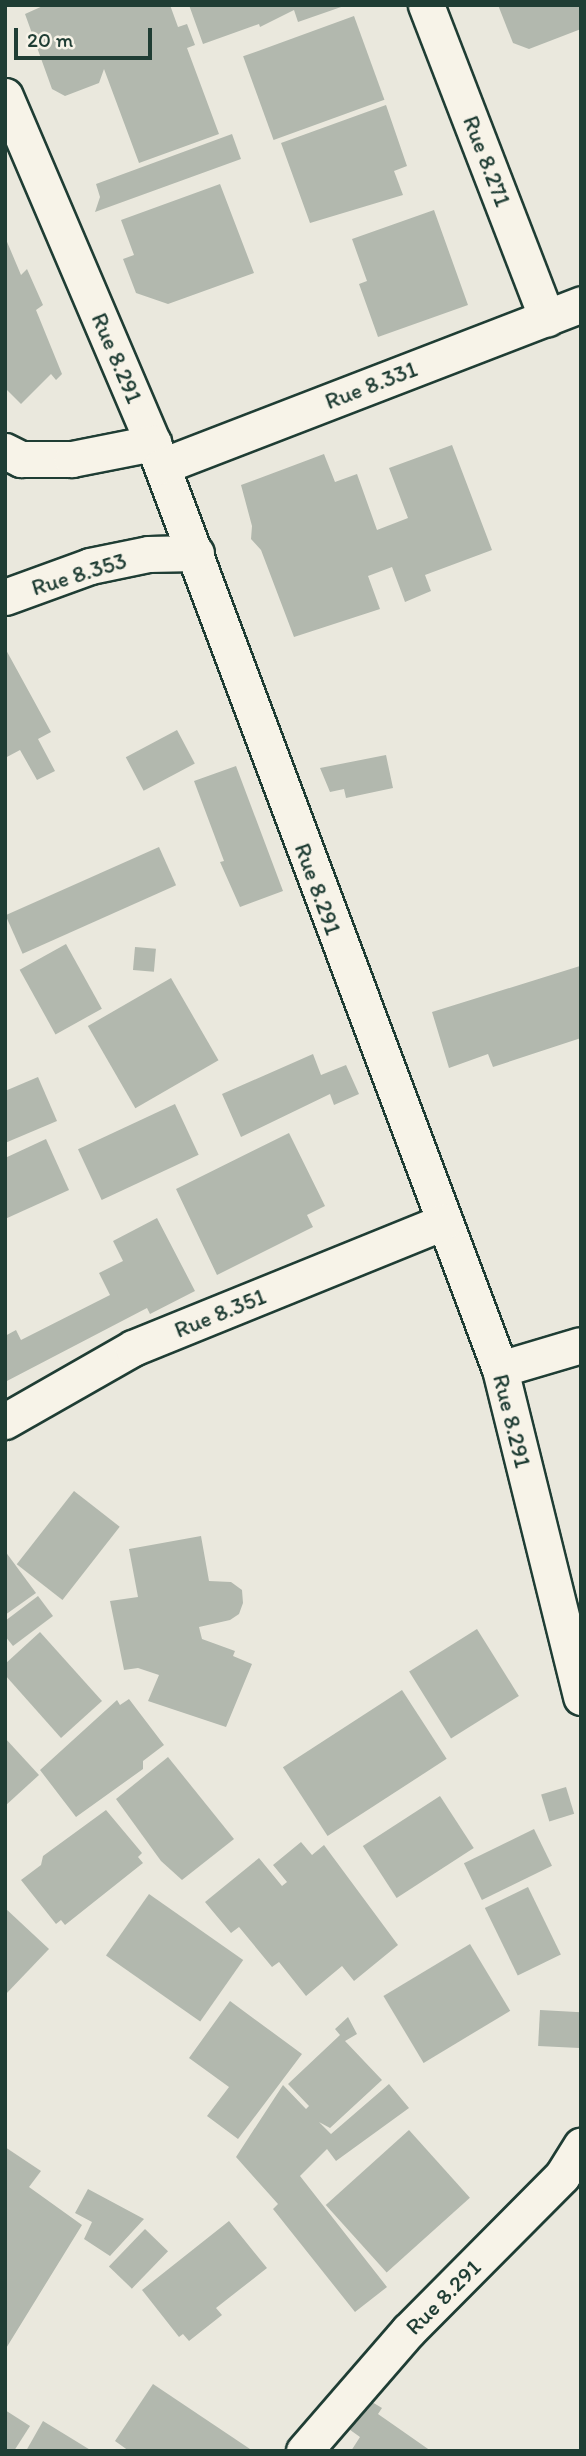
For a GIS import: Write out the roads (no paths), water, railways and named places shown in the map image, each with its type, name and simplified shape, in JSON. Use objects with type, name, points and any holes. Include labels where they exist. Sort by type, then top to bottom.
[{"type":"street","name":"Rue 8.271","points":[[426,5],[547,317]]},
{"type":"street","name":"Rue 8.291","points":[[5,96],[157,455],[500,1370],[581,1697]]},
{"type":"street","name":"Rue 8.331","points":[[5,451],[21,459],[157,455],[581,304]]},
{"type":"street","name":"Rue 8.353","points":[[5,597],[90,566],[148,554],[195,553]]},
{"type":"street","name":"Rue 8.351","points":[[5,1421],[133,1348],[444,1222]]},
{"type":"street","points":[[500,1370],[581,1345]]},
{"type":"street","name":"Rue 8.291","points":[[304,2451],[408,2331],[562,2176],[581,2145]]}]
